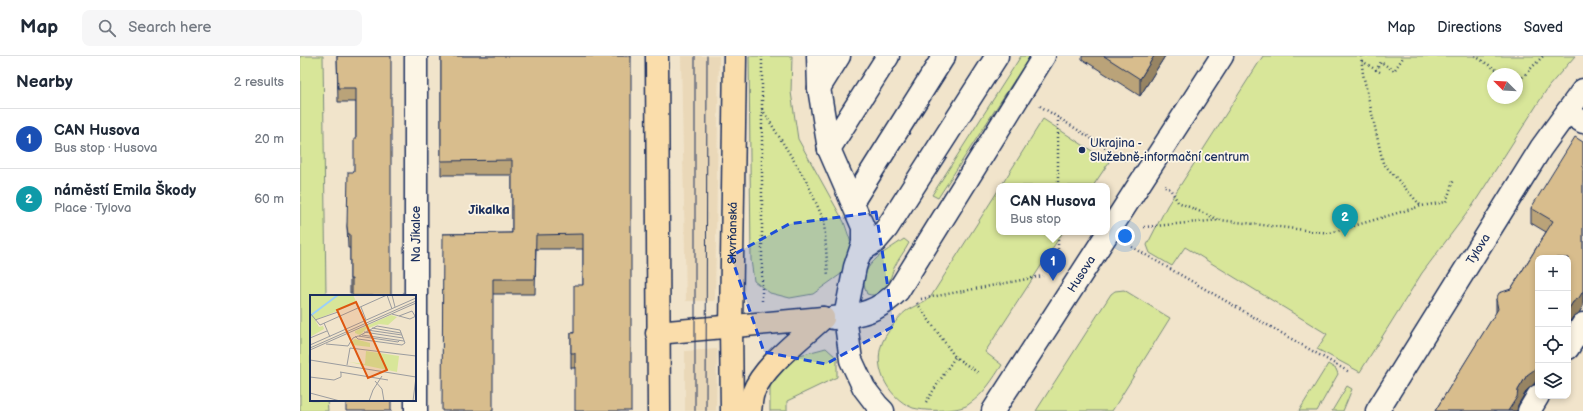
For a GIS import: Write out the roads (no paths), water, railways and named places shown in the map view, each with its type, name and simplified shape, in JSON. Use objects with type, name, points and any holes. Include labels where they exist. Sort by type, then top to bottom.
[{"type":"main road","points":[[657,56],[658,411]]},
{"type":"main road","name":"Skvrňanská","points":[[732,411],[731,327],[735,56]]},
{"type":"main road","points":[[657,333],[823,318]]},
{"type":"main road","points":[[750,411],[753,393],[762,377],[775,362],[823,318]]},
{"type":"street","name":"Na Jíkalce","points":[[416,56],[416,411]]},
{"type":"street","points":[[818,56],[818,88],[829,149],[863,227],[863,243],[855,267],[845,317],[851,360],[864,388],[883,411]]},
{"type":"street","points":[[818,88],[839,56]]},
{"type":"street","points":[[829,149],[888,56]]},
{"type":"street","points":[[852,201],[944,56]]},
{"type":"street","points":[[861,251],[875,242],[887,228],[997,56]]},
{"type":"street","points":[[823,318],[845,317],[874,310],[887,302],[898,291],[1044,56]]},
{"type":"street","name":"Husova","points":[[1110,230],[1222,56]]},
{"type":"street","name":"Tylova","points":[[1377,411],[1541,148],[1575,117],[1583,90]]},
{"type":"street","name":"Husova","points":[[993,411],[1107,235]]},
{"type":"street","points":[[1571,343],[1583,324]]},
{"type":"street","points":[[1529,411],[1536,399]]},
{"type":"tram line","points":[[695,56],[695,411]]},
{"type":"tram line","points":[[706,411],[707,56]]},
{"type":"place","name":"Ukrajina - Služebně-informační centrum","points":[[1082,150]]},
{"type":"place","name":"náměstí Emila Škody","points":[[1345,237]]},
{"type":"place","name":"CAN Husova","points":[[1053,281]]},
{"type":"district","name":"Jikalka","points":[[489,209]]}]
